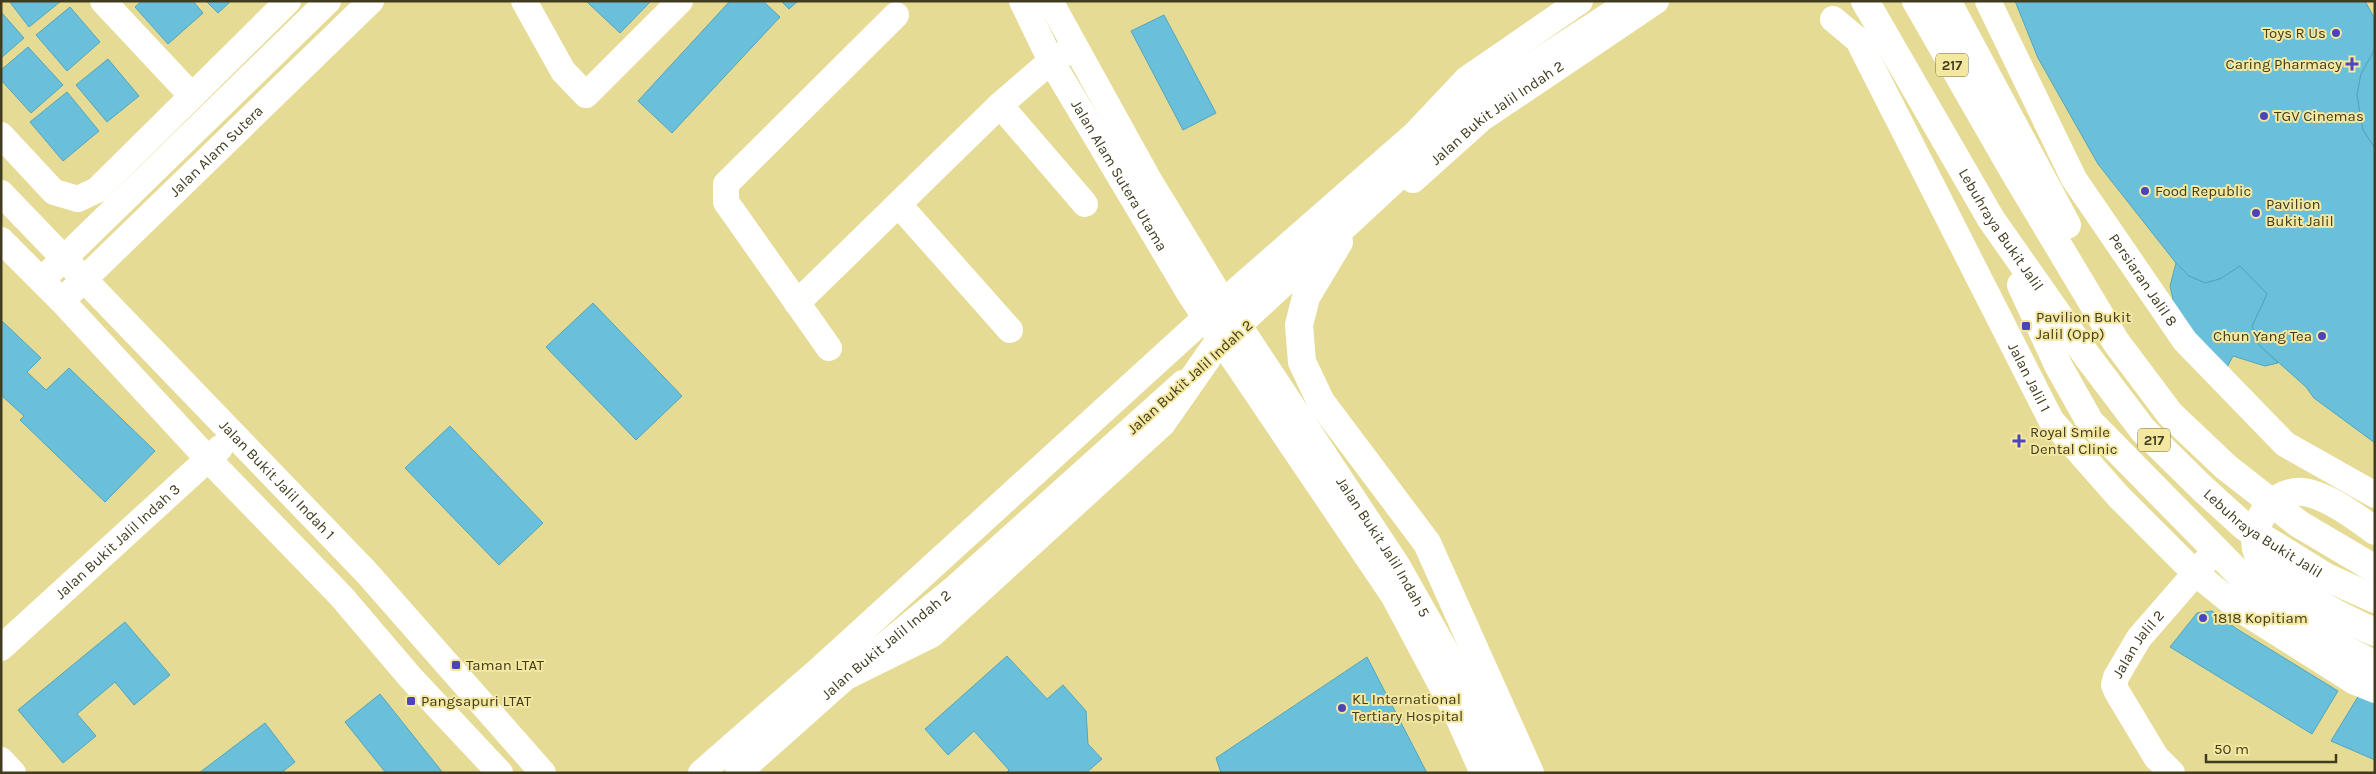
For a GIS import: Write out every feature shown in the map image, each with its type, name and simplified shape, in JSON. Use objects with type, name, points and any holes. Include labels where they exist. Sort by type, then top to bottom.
[{"type":"highway","points":[[848,675],[931,634],[1162,423],[1217,344],[1479,101],[1633,1]]},
{"type":"highway","name":"Lebuhraya Bukit Jalil","points":[[1865,1],[1991,219],[2086,356],[2143,430],[2245,527],[2326,577],[2375,599]]},
{"type":"highway","name":"Lebuhraya Bukit Jalil","points":[[1916,1],[2013,170],[2116,342],[2170,414],[2226,467],[2299,524],[2375,569]]},
{"type":"highway","points":[[1947,1],[2053,201],[2109,299],[2116,342]]},
{"type":"highway","points":[[1354,215],[1306,297],[1299,325],[1302,362],[1321,402],[1427,543],[1530,773]]},
{"type":"highway","points":[[1991,219],[2059,367],[2090,422],[2258,593],[2368,679]]},
{"type":"highway","points":[[2375,531],[2328,501],[2308,492],[2289,494],[2269,504],[2256,524],[2255,540],[2260,560],[2272,572],[2298,591],[2350,621],[2375,632]]},
{"type":"street","points":[[103,1],[192,96]]},
{"type":"street","points":[[1,135],[54,192],[78,199],[97,190],[288,1]]},
{"type":"street","name":"Jalan Alam Sutera","points":[[40,281],[328,1]]},
{"type":"street","name":"Jalan Alam Sutera","points":[[62,301],[371,1]]},
{"type":"street","points":[[524,1],[563,71],[586,95],[680,1]]},
{"type":"street","name":"Jalan Alam Sutera Utama","points":[[1022,1],[1051,61],[1174,268],[1215,310]]},
{"type":"street","name":"Jalan Alam Sutera Utama","points":[[1050,1],[1149,180],[1215,310],[1234,338]]},
{"type":"street","name":"Jalan Bukit Jalil Indah 2","points":[[701,773],[828,661],[1215,310],[1415,134],[1467,79],[1580,1]]},
{"type":"street","name":"Jalan Bukit Jalil Indah 2","points":[[738,773],[848,675],[956,587],[1481,120],[1656,1]]},
{"type":"street","name":"Persiaran Jalil 8","points":[[1988,1],[2074,179],[2185,341],[2284,444],[2375,495]]},
{"type":"street","points":[[829,348],[726,202],[726,184],[896,15]]},
{"type":"street","name":"Jalan Jalil 1","points":[[1833,18],[1858,40],[2051,420],[2088,464],[2194,572],[2241,610],[2368,679]]},
{"type":"street","points":[[798,304],[1000,105],[1051,61],[1074,47]]},
{"type":"street","points":[[1084,116],[1108,104]]},
{"type":"street","points":[[1000,105],[1085,204]]},
{"type":"street","name":"Jalan Bukit Jalil Indah 1","points":[[1,194],[367,573],[543,773]]},
{"type":"street","points":[[899,205],[1010,330]]},
{"type":"street","points":[[1,240],[62,301],[208,459],[341,596],[410,677],[500,773]]},
{"type":"street","name":"Jalan Bukit Jalil Indah 5","points":[[1234,338],[1393,595],[1456,713],[1483,773]]},
{"type":"street","name":"Jalan Bukit Jalil Indah 5","points":[[1234,338],[1397,565],[1491,732],[1510,773]]},
{"type":"street","name":"Jalan Bukit Jalil Indah 3","points":[[1,648],[233,436]]},
{"type":"street","name":"Jalan Jalil 2","points":[[2172,773],[2156,757],[2114,685],[2116,677],[2139,638],[2194,572],[2216,550]]},
{"type":"street","points":[[341,596],[367,573]]},
{"type":"street","points":[[1,760],[13,773]]},
{"type":"building","points":[[9,1],[61,1],[29,27]]},
{"type":"building","points":[[142,1],[193,1],[203,13],[168,44],[135,7]]},
{"type":"building","points":[[206,1],[231,1],[218,13]]},
{"type":"building","points":[[586,1],[651,1],[620,33]]},
{"type":"building","points":[[730,1],[763,1],[780,17],[672,133],[638,101]]},
{"type":"building","points":[[781,1],[798,1],[789,9]]},
{"type":"building","name":"Pavilion Bukit Jalil","points":[[2015,1],[2365,1],[2375,19],[2375,49],[2361,74],[2357,95],[2363,130],[2375,148],[2375,443],[2314,398],[2306,387],[2259,345],[2252,326],[2267,294],[2240,266],[2220,279],[2205,283],[2189,276],[2176,263],[2098,164],[2038,58]]},
{"type":"building","points":[[70,7],[100,42],[67,71],[36,35]]},
{"type":"building","points":[[1,12],[24,38],[1,58]]},
{"type":"building","points":[[1164,15],[1216,113],[1183,130],[1131,31]]},
{"type":"building","points":[[28,47],[63,85],[31,113],[1,80],[1,70]]},
{"type":"building","points":[[2375,49],[2375,148],[2363,130],[2357,95],[2361,74]]},
{"type":"building","points":[[108,59],[139,96],[107,122],[76,85]]},
{"type":"building","points":[[67,92],[99,131],[63,161],[30,122]]},
{"type":"building","points":[[2176,263],[2189,276],[2205,283],[2220,279],[2240,266],[2267,294],[2252,326],[2259,345],[2278,363],[2265,366],[2233,356],[2225,371],[2164,304],[2173,299],[2170,286]]},
{"type":"building","points":[[593,303],[682,396],[636,440],[546,347]]},
{"type":"building","points":[[1,320],[41,358],[27,372],[46,390],[69,368],[155,451],[105,502],[20,420],[24,416],[1,395]]},
{"type":"building","points":[[450,426],[543,523],[499,565],[405,468]]},
{"type":"building","points":[[2212,611],[2237,629],[2338,691],[2312,734],[2170,647],[2197,613]]},
{"type":"building","points":[[125,622],[170,675],[134,705],[115,682],[77,714],[96,736],[63,763],[18,710]]},
{"type":"building","points":[[1007,656],[1047,699],[1063,685],[1086,711],[1088,744],[1102,759],[1086,773],[1006,773],[1009,770],[974,731],[948,755],[925,729]]},
{"type":"building","name":"KL International Tertiary Hospital","points":[[1367,657],[1427,773],[1221,773],[1216,758]]},
{"type":"building","points":[[380,694],[443,773],[386,773],[345,722]]},
{"type":"building","points":[[2359,695],[2375,702],[2375,760],[2331,741]]},
{"type":"building","points":[[265,723],[295,762],[281,773],[199,773]]},
{"type":"place","name":"Toys R Us","points":[[2336,33]]},
{"type":"place","name":"Caring Pharmacy","points":[[2352,64]]},
{"type":"place","name":"TGV Cinemas","points":[[2264,116]]},
{"type":"place","name":"Food Republic","points":[[2145,191]]},
{"type":"place","name":"Pavilion Bukit Jalil","points":[[2256,213]]},
{"type":"place","name":"Pavilion Bukit Jalil (Opp)","points":[[2026,326]]},
{"type":"place","name":"Chun Yang Tea","points":[[2322,336]]},
{"type":"place","name":"Royal Smile Dental Clinic","points":[[2019,441]]},
{"type":"place","name":"1818 Kopitiam","points":[[2203,618]]},
{"type":"place","name":"Taman LTAT","points":[[456,665]]},
{"type":"place","name":"Pangsapuri LTAT","points":[[411,701]]},
{"type":"place","name":"KL International Tertiary Hospital","points":[[1342,708]]}]
